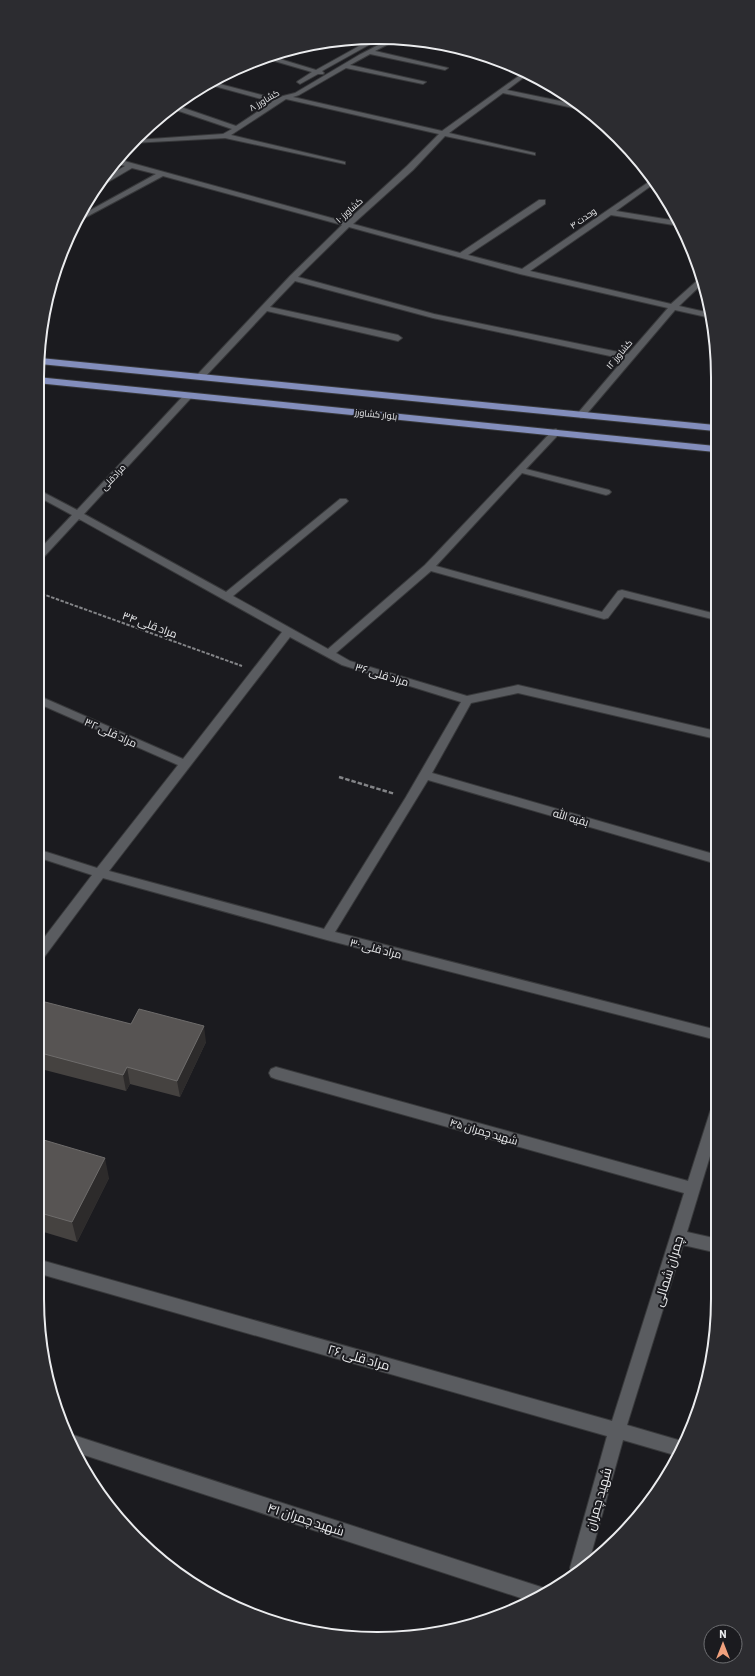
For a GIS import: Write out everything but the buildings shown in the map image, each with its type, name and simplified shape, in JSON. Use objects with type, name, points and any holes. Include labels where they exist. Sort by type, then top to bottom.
[{"type":"main road","name":"بلوار کشاورز","points":[[45,361],[200,377],[556,432],[711,449]]},
{"type":"main road","name":"بلوار کشاورز","points":[[44,381],[188,396],[581,415],[711,428]]},
{"type":"street","name":"کشاورز ۸","points":[[142,142],[225,136],[282,100],[296,94],[384,44]]},
{"type":"street","points":[[282,100],[286,91],[366,45]]},
{"type":"street","points":[[369,52],[445,68]]},
{"type":"street","points":[[276,60],[328,76]]},
{"type":"street","points":[[346,66],[423,82]]},
{"type":"street","name":"کشاورز ۱۰","points":[[200,377],[293,278],[347,225],[410,168],[443,134],[522,76]]},
{"type":"street","points":[[218,85],[533,154]]},
{"type":"street","points":[[502,91],[571,106]]},
{"type":"street","points":[[180,109],[236,128]]},
{"type":"street","points":[[225,136],[343,163]]},
{"type":"street","points":[[122,163],[461,256],[705,315]]},
{"type":"street","points":[[111,177],[130,166]]},
{"type":"street","points":[[87,215],[161,174]]},
{"type":"street","name":"وحدت ۴","points":[[523,272],[649,184]]},
{"type":"street","points":[[461,256],[542,202]]},
{"type":"street","points":[[609,212],[673,223]]},
{"type":"street","points":[[293,278],[433,316],[629,357]]},
{"type":"street","name":"کشاورز ۱۲","points":[[581,415],[673,307],[697,283]]},
{"type":"street","points":[[265,308],[398,338]]},
{"type":"street","name":"مرادقلی","points":[[44,550],[188,396]]},
{"type":"street","points":[[329,654],[429,567],[556,432]]},
{"type":"street","points":[[520,470],[606,492]]},
{"type":"street","name":"مراد قلی ۳۶","points":[[44,496],[346,663],[467,700],[518,689],[711,734]]},
{"type":"street","points":[[226,597],[344,501]]},
{"type":"street","points":[[429,567],[604,616],[622,593],[711,616]]},
{"type":"street","points":[[44,947],[289,632]]},
{"type":"street","points":[[327,935],[411,799],[467,700]]},
{"type":"street","name":"مراد قلی ۳۲","points":[[44,702],[185,764]]},
{"type":"street","name":"بقیه الله","points":[[425,775],[711,858]]},
{"type":"street","name":"مراد قلی ۳۰","points":[[44,855],[100,873],[327,935],[711,1033]]},
{"type":"street","name":"شهید چمران ۴۵","points":[[276,1073],[693,1189]]},
{"type":"street","name":"چمران شمالی","points":[[617,1430],[711,1131]]},
{"type":"street","points":[[678,1237],[711,1244]]},
{"type":"street","name":"مراد قلی ۲۶","points":[[44,1268],[676,1447]]},
{"type":"street","name":"شهید چمران","points":[[580,1564],[617,1430]]},
{"type":"street","name":"شهید چمران ۴۱","points":[[77,1444],[533,1593]]},
{"type":"path","name":"مراد قلی ۳۴","points":[[44,595],[258,671]]},
{"type":"path","points":[[340,777],[411,799]]}]
